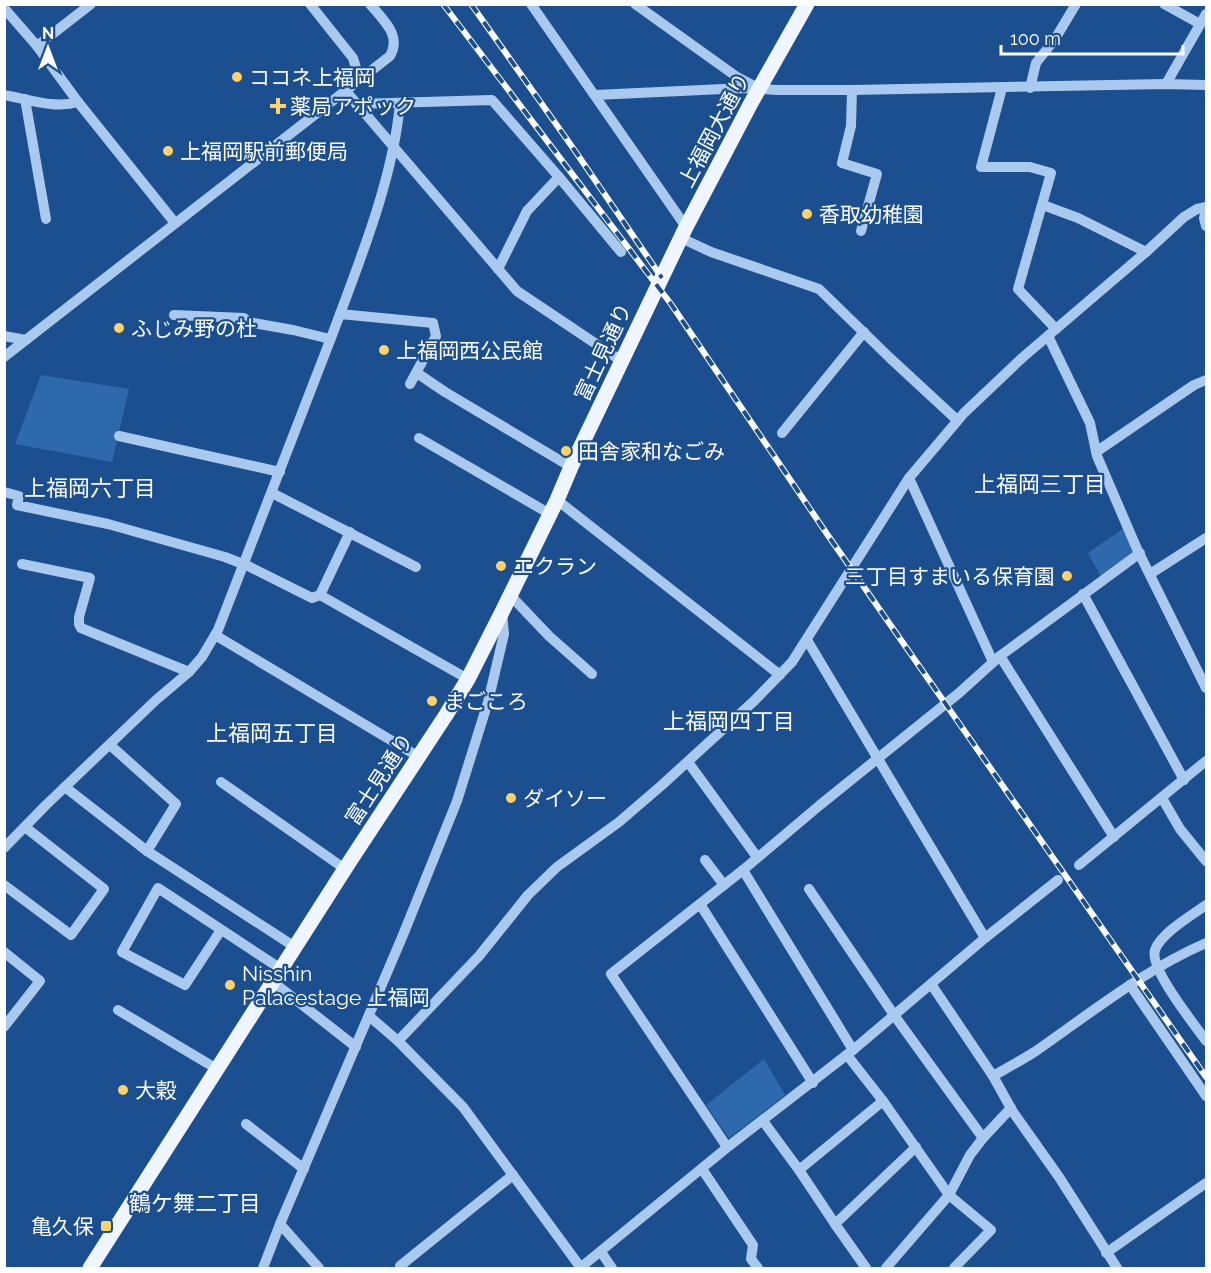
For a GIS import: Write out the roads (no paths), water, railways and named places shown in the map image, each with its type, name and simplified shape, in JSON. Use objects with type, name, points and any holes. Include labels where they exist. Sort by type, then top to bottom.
[{"type":"main road","name":"上福岡大通り","points":[[659,282],[760,88],[807,4]]},
{"type":"main road","name":"富士見通り","points":[[96,1266],[217,1069],[468,679],[557,500],[659,282]]},
{"type":"street","points":[[37,46],[91,4]]},
{"type":"street","points":[[310,4],[353,58],[356,68],[345,90]]},
{"type":"street","points":[[4,357],[393,52],[395,38],[370,4]]},
{"type":"street","points":[[521,4],[539,15]]},
{"type":"street","points":[[531,4],[595,95],[683,233],[711,252],[819,289],[957,420]]},
{"type":"street","points":[[635,4],[737,77],[760,88]]},
{"type":"street","points":[[1030,88],[1036,63],[1055,39],[1076,4]]},
{"type":"street","points":[[1164,4],[1200,24]]},
{"type":"street","points":[[4,8],[37,46],[78,102],[175,223]]},
{"type":"street","points":[[1166,84],[1206,14]]},
{"type":"street","points":[[353,58],[365,64],[381,63]]},
{"type":"street","points":[[595,95],[760,88],[788,91],[1166,84],[1206,86]]},
{"type":"street","points":[[1002,88],[981,167],[1030,167],[1051,172],[1018,289],[1052,332],[1090,423],[1096,452],[1140,553],[1206,688]]},
{"type":"street","points":[[345,90],[517,291],[623,362]]},
{"type":"street","points":[[852,90],[851,126],[842,163],[877,174],[861,231]]},
{"type":"street","points":[[4,95],[56,105],[78,102]]},
{"type":"street","points":[[25,99],[46,219]]},
{"type":"street","points":[[356,104],[492,100],[621,252]]},
{"type":"street","points":[[4,848],[9,838],[25,826],[189,672],[202,657],[215,635],[340,314],[377,208],[394,147],[400,103]]},
{"type":"street","points":[[498,269],[527,211],[559,177]]},
{"type":"street","points":[[1043,205],[1146,252]]},
{"type":"street","points":[[398,1041],[479,956],[512,913],[550,874],[619,822],[688,762],[792,662],[879,521],[909,478],[957,420],[1052,332],[1184,217],[1197,209],[1206,209],[1204,218],[1206,226]]},
{"type":"street","points":[[340,314],[433,323],[436,336],[410,384]]},
{"type":"street","points":[[174,315],[244,318],[248,322],[330,339]]},
{"type":"street","points":[[782,433],[864,332]]},
{"type":"street","points":[[4,336],[26,340]]},
{"type":"street","points":[[417,372],[445,392],[571,467]]},
{"type":"street","points":[[1096,452],[1194,385],[1206,380]]},
{"type":"street","points":[[119,436],[280,472]]},
{"type":"street","points":[[419,438],[550,514]]},
{"type":"street","points":[[909,478],[997,659],[1114,837]]},
{"type":"street","points":[[4,492],[19,496],[17,505],[108,524],[244,564],[312,597],[320,596],[468,679]]},
{"type":"street","points":[[272,493],[416,567]]},
{"type":"street","points":[[557,500],[780,675]]},
{"type":"street","points":[[320,596],[351,532]]},
{"type":"street","points":[[1150,574],[1206,538]]},
{"type":"street","points":[[727,1148],[611,974],[743,870],[959,693],[997,659],[1140,553]]},
{"type":"street","points":[[22,564],[90,578],[79,617],[81,628],[189,672]]},
{"type":"street","points":[[1083,594],[1184,780]]},
{"type":"street","points":[[510,595],[549,636],[592,674]]},
{"type":"street","points":[[263,1269],[457,801],[488,702],[504,634],[502,612]]},
{"type":"street","points":[[215,635],[419,757]]},
{"type":"street","points":[[807,640],[985,938]]},
{"type":"street","points":[[110,745],[176,804],[147,851]]},
{"type":"street","points":[[1079,865],[1206,761]]},
{"type":"street","points":[[688,762],[757,857]]},
{"type":"street","points":[[221,782],[345,869]]},
{"type":"street","points":[[65,787],[147,851],[295,947]]},
{"type":"street","points":[[1162,798],[1180,829],[1206,861]]},
{"type":"street","points":[[4,885],[70,935],[104,889],[25,826]]},
{"type":"street","points":[[705,860],[724,885]]},
{"type":"street","points":[[743,870],[850,1053],[883,1101],[949,1195],[991,1230],[954,1269]]},
{"type":"street","points":[[369,1016],[398,1041],[463,1107],[580,1268],[727,1148],[850,1053],[985,938],[1058,880]]},
{"type":"street","points":[[221,930],[185,985],[122,952],[158,888],[221,930],[277,975],[356,1047]]},
{"type":"street","points":[[809,889],[894,1015],[983,1138]]},
{"type":"street","points":[[700,904],[813,1083]]},
{"type":"street","points":[[1206,905],[1162,940],[1155,951],[1161,976],[1206,1041]]},
{"type":"street","points":[[993,1076],[1036,1051],[1157,966],[1206,943]]},
{"type":"street","points":[[4,952],[40,981],[4,1027]]},
{"type":"street","points":[[931,984],[1117,1269]]},
{"type":"street","points":[[1130,985],[1206,1096]]},
{"type":"street","points":[[118,1010],[217,1069]]},
{"type":"street","points":[[800,1170],[883,1101]]},
{"type":"street","points":[[886,1269],[949,1195],[970,1155],[1011,1108]]},
{"type":"street","points":[[763,1121],[800,1170],[866,1269]]},
{"type":"street","points":[[246,1124],[304,1169]]},
{"type":"street","points":[[835,1224],[916,1148]]},
{"type":"street","points":[[702,1169],[753,1245],[751,1258],[758,1269]]},
{"type":"street","points":[[402,1269],[400,1266],[513,1176]]},
{"type":"street","points":[[1106,1253],[1206,1183]]},
{"type":"street","points":[[280,1224],[319,1269]]},
{"type":"street","points":[[601,1252],[612,1269]]},
{"type":"railway","points":[[443,4],[671,304],[827,534],[1206,1077]]},
{"type":"railway","points":[[471,4],[662,278]]},
{"type":"place","name":"ココネ上福岡","points":[[237,77]]},
{"type":"place","name":"薬局アポック","points":[[278,106]]},
{"type":"place","name":"上福岡駅前郵便局","points":[[168,151]]},
{"type":"place","name":"香取幼稚園","points":[[807,214]]},
{"type":"place","name":"ふじみ野の杜","points":[[119,328]]},
{"type":"place","name":"上福岡西公民館","points":[[384,350]]},
{"type":"place","name":"田舎家和なごみ","points":[[566,451]]},
{"type":"place","name":"エクラン","points":[[501,566]]},
{"type":"place","name":"三丁目すまいる保育園","points":[[1067,576]]},
{"type":"place","name":"まごころ","points":[[432,701]]},
{"type":"place","name":"ダイソー","points":[[511,798]]},
{"type":"place","name":"Nisshin Palacestage 上福岡","points":[[230,985]]},
{"type":"place","name":"大穀","points":[[123,1090]]},
{"type":"place","name":"亀久保","points":[[106,1226]]},
{"type":"district","name":"上福岡三丁目","points":[[1040,484]]},
{"type":"district","name":"上福岡六丁目","points":[[90,488]]},
{"type":"district","name":"上福岡四丁目","points":[[729,721]]},
{"type":"district","name":"上福岡五丁目","points":[[272,733]]},
{"type":"district","name":"鶴ケ舞二丁目","points":[[195,1203]]}]
